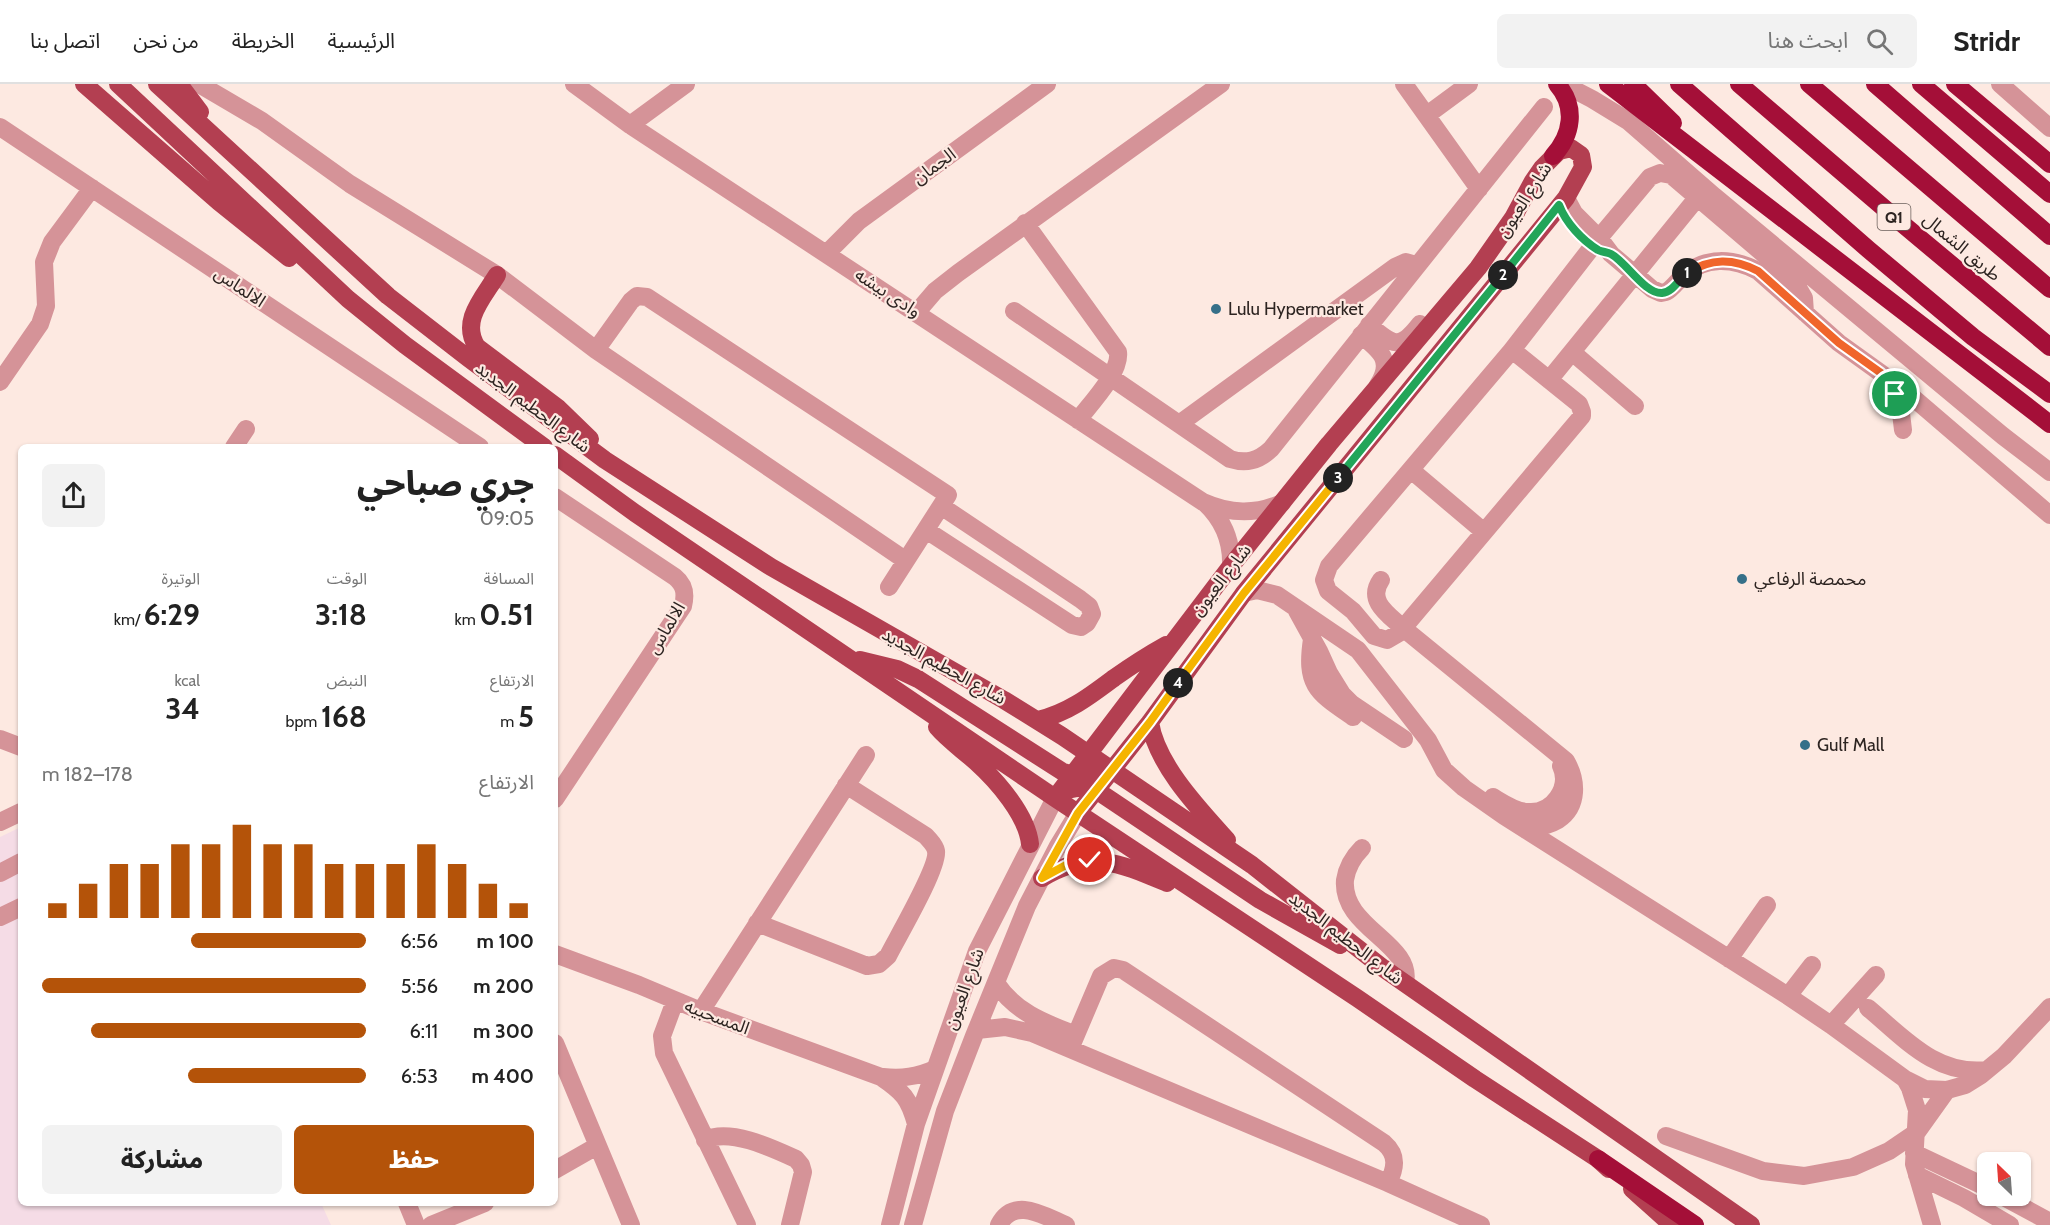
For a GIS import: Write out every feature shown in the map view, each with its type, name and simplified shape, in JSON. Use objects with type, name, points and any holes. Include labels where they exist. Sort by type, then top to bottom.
[{"type":"highway","points":[[1553,156],[1561,147],[1570,123],[1570,110],[1566,98],[1557,84]]},
{"type":"highway","points":[[1608,84],[2050,424]]},
{"type":"highway","points":[[1633,84],[1684,134],[1766,207]]},
{"type":"highway","points":[[1679,84],[1869,250],[1956,322],[2050,394]]},
{"type":"highway","name":"طريق الشمال","points":[[1739,84],[2050,348]]},
{"type":"highway","name":"طريق الشمال","points":[[1809,84],[2050,290]]},
{"type":"highway","points":[[1875,84],[2050,236]]},
{"type":"highway","points":[[1921,84],[2050,194]]},
{"type":"highway","points":[[1955,84],[2050,164]]},
{"type":"highway","points":[[1598,1159],[1695,1225]]},
{"type":"main road","points":[[84,84],[219,202],[284,255],[329,282]]},
{"type":"main road","name":"شارع الحطيم الجديد","points":[[118,84],[368,316],[540,444]]},
{"type":"main road","name":"شارع الحطيم الجديد","points":[[157,84],[388,296],[605,460],[771,567],[1038,720],[1088,753],[1252,865],[1405,984],[1751,1225]]},
{"type":"main road","points":[[179,84],[215,137]]},
{"type":"main road","name":"شارع العيون","points":[[1055,798],[1231,566],[1490,252],[1513,218],[1533,181],[1553,156],[1559,151],[1571,148],[1581,155],[1583,161],[1580,172],[1562,202],[1244,593],[1150,722],[1078,813]]},
{"type":"main road","points":[[497,275],[473,313],[470,321],[472,339],[477,347],[576,423],[605,460]]},
{"type":"main road","name":"شارع الحطيم الجديد","points":[[558,457],[636,513],[1055,798],[1598,1159],[1672,1225]]},
{"type":"main road","points":[[1038,720],[1061,714],[1079,704],[1127,669],[1172,641]]},
{"type":"main road","points":[[853,659],[886,666],[918,679],[1052,766],[1071,775],[1098,775],[1112,771]]},
{"type":"main road","points":[[924,708],[943,734],[977,763],[995,783],[1023,819],[1030,844]]},
{"type":"main road","points":[[1150,722],[1155,745],[1166,765],[1215,826],[1252,865]]},
{"type":"main road","points":[[1055,798],[1064,791],[1074,788],[1085,787],[1096,790],[1260,900],[1383,968]]},
{"type":"main road","points":[[1042,878],[1066,865],[1101,860],[1134,869],[1207,898]]},
{"type":"street","points":[[200,84],[262,121],[350,184],[497,275],[596,350],[905,560]]},
{"type":"street","name":"وادى بيشه","points":[[574,84],[630,125],[1203,502],[1220,520],[1226,531],[1230,543],[1231,566]]},
{"type":"street","points":[[630,125],[686,84]]},
{"type":"street","name":"الجمان","points":[[827,253],[859,221],[1047,84]]},
{"type":"street","points":[[917,312],[928,298],[946,282],[1221,84]]},
{"type":"street","points":[[1404,84],[1479,189]]},
{"type":"street","points":[[1427,115],[1469,84]]},
{"type":"street","points":[[1563,84],[1628,121],[1714,196],[2050,472]]},
{"type":"street","points":[[2000,84],[2050,128]]},
{"type":"street","points":[[1014,311],[1230,459],[1238,462],[1256,460],[1270,449],[1544,107]]},
{"type":"street","name":"الالماس","points":[[0,127],[476,444]]},
{"type":"street","points":[[1512,350],[1579,404],[1582,416],[1393,638],[1387,640],[1374,636],[1353,611],[1328,591],[1324,580],[1325,574],[1335,556],[1512,350],[1650,177],[1666,173],[1671,176],[1793,279],[1804,298],[1805,313]]},
{"type":"street","points":[[0,382],[40,324],[46,306],[44,262],[51,242],[92,188]]},
{"type":"street","points":[[1549,380],[1697,198]]},
{"type":"street","points":[[1562,202],[1571,225],[1596,242],[1652,289],[1661,293],[1671,289],[1684,275],[1698,266],[1713,261],[1744,264],[1758,271],[1839,343],[1903,389],[2050,515]]},
{"type":"street","points":[[1025,223],[1116,345],[1118,364],[1078,420]]},
{"type":"street","points":[[1179,424],[1395,267],[1406,262],[1416,265]]},
{"type":"street","points":[[596,350],[631,301],[637,296],[647,297],[948,495],[889,586]]},
{"type":"street","points":[[1365,330],[1401,343],[1410,336],[1439,301],[1452,297]]},
{"type":"street","points":[[1365,330],[1383,355],[1384,371],[1377,387]]},
{"type":"street","points":[[1569,356],[1632,409]]},
{"type":"street","points":[[1871,365],[1889,383],[1898,399],[1903,430]]},
{"type":"street","points":[[236,444],[246,429]]},
{"type":"street","points":[[1411,470],[1483,531]]},
{"type":"street","name":"الالماس","points":[[558,499],[675,577],[685,590],[682,606],[558,794]]},
{"type":"street","name":"وادى بيشه","points":[[1203,502],[1229,511],[1243,512],[1256,512],[1282,503]]},
{"type":"street","points":[[926,530],[1072,625],[1081,627],[1087,623],[1092,614],[1089,606],[1080,598],[941,506]]},
{"type":"street","points":[[1381,580],[1377,586],[1376,599],[1379,605],[1402,628],[1566,761],[1573,772],[1574,798],[1568,810],[1559,819],[1526,830]]},
{"type":"street","points":[[1244,593],[1257,590],[1271,592],[1358,650],[1428,740],[1439,762],[1451,778],[1472,794],[1788,996],[1832,1025],[1905,1079],[1925,1089],[1947,1090],[1965,1085],[2004,1056],[2050,1007]]},
{"type":"street","points":[[1294,606],[1323,658],[1329,674],[1342,693],[1352,704],[1401,743]]},
{"type":"street","points":[[1405,712],[1417,717],[1432,728],[1452,762],[1478,787],[1526,813],[1537,812],[1548,807],[1562,790],[1564,780],[1562,769],[1550,748]]},
{"type":"street","points":[[0,739],[18,746]]},
{"type":"street","points":[[701,1011],[866,754]]},
{"type":"street","points":[[757,923],[867,966],[879,964],[888,956],[932,870],[936,852],[926,836],[846,785]]},
{"type":"street","name":"شارع العيون","points":[[890,1225],[916,1124],[977,951],[1055,798]]},
{"type":"street","points":[[0,822],[18,813]]},
{"type":"street","name":"شارع العيون","points":[[913,1225],[945,1111],[976,1030],[1023,916],[1078,813]]},
{"type":"street","points":[[1362,848],[1348,869],[1345,885],[1347,900],[1356,916],[1400,958],[1407,975],[1405,984]]},
{"type":"street","points":[[0,873],[18,864]]},
{"type":"street","points":[[1730,959],[1767,905]]},
{"type":"street","points":[[0,917],[18,908]]},
{"type":"street","name":"المسحبيه","points":[[558,955],[701,1011],[881,1077],[898,1088],[910,1105],[916,1124]]},
{"type":"street","points":[[1788,996],[1812,965]]},
{"type":"street","points":[[1073,1042],[1101,976],[1108,969],[1123,969],[1384,1143],[1391,1149],[1395,1158],[1395,1167],[1388,1183]]},
{"type":"street","points":[[1832,1025],[1876,975]]},
{"type":"street","points":[[996,983],[1035,1026],[1481,1225]]},
{"type":"street","points":[[675,1001],[665,1027],[662,1045],[668,1062],[747,1225]]},
{"type":"street","points":[[1868,1008],[1920,1051],[1940,1064],[1964,1070],[1988,1070]]},
{"type":"street","points":[[976,1030],[1035,1026]]},
{"type":"street","points":[[558,1050],[631,1225]]},
{"type":"street","name":"المسحبيه","points":[[881,1077],[899,1079],[918,1076],[935,1069]]},
{"type":"street","points":[[1905,1079],[1917,1110],[1914,1153],[1917,1176],[1932,1225]]},
{"type":"street","points":[[1666,1136],[1763,1171],[1804,1176],[1853,1167],[1889,1151],[1917,1132],[1947,1090]]},
{"type":"street","points":[[705,1140],[712,1136],[728,1136],[796,1159],[803,1172],[790,1225]]},
{"type":"street","points":[[558,1168],[597,1146]]},
{"type":"street","points":[[1914,1153],[1977,1183]]},
{"type":"street","points":[[1917,1176],[1964,1198],[2010,1225]]},
{"type":"street","points":[[408,1206],[416,1225]]},
{"type":"street","points":[[432,1225],[478,1206]]},
{"type":"street","points":[[2020,1206],[2045,1220]]},
{"type":"street","points":[[999,1225],[1010,1212],[1025,1209],[1066,1225]]},
{"type":"shaded area","points":[[18,828],[18,1206],[322,1206],[331,1225],[0,1225],[0,837]]},
{"type":"place","name":"Lulu Hypermarket","points":[[1216,309]]},
{"type":"place","name":"محمصة الرفاعي","points":[[1742,579]]},
{"type":"place","name":"Gulf Mall","points":[[1805,745]]},
{"type":"route","points":[[1090,860],[1066,865],[1042,878],[1078,813],[1150,722],[1244,593],[1559,205],[1567,221],[1592,246],[1601,252],[1611,254],[1656,292],[1666,292],[1684,275],[1698,266],[1713,261],[1744,264],[1758,271],[1839,343],[1881,373],[1895,394]]}]
